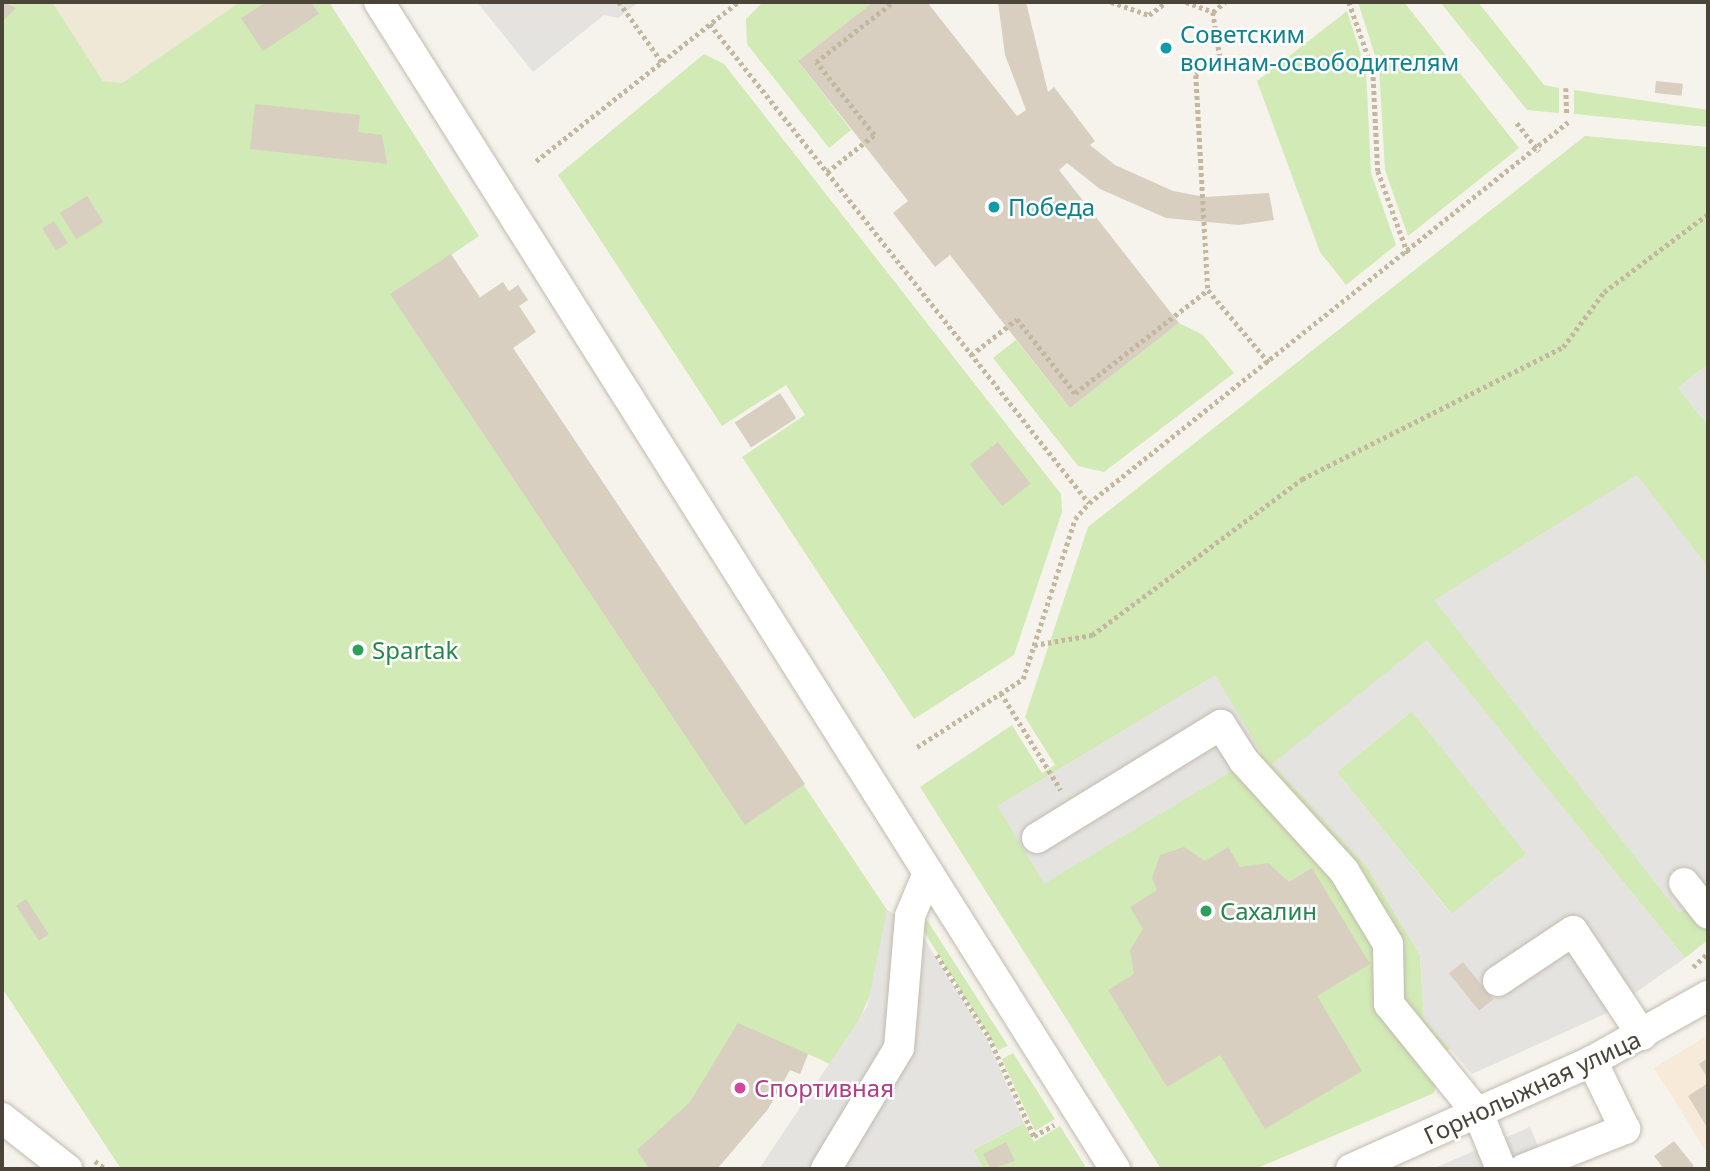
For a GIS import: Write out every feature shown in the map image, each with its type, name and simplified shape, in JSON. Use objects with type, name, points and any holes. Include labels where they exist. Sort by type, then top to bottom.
[{"type":"street","points":[[379,2],[678,471],[1115,1169]]},
{"type":"street","points":[[1037,838],[1221,725],[1244,761],[1344,871],[1388,944],[1389,1004],[1479,1115],[1501,1169]]},
{"type":"street","points":[[826,1169],[899,1048],[910,916],[928,873]]},
{"type":"street","points":[[1684,883],[1708,914]]},
{"type":"street","points":[[1498,981],[1573,931],[1642,1035]]},
{"type":"street","name":"Горнолыжная улица","points":[[1351,1169],[1479,1115],[1592,1061],[1708,996]]},
{"type":"street","points":[[1524,1169],[1625,1129],[1592,1061]]},
{"type":"street","points":[[2,1118],[67,1169]]},
{"type":"path","points":[[619,2],[662,62]]},
{"type":"path","points":[[536,161],[738,2]]},
{"type":"path","points":[[827,172],[874,135],[816,62],[892,2]]},
{"type":"path","points":[[1111,2],[1149,15],[1166,2]]},
{"type":"path","points":[[1186,2],[1213,12]]},
{"type":"path","points":[[1213,12],[1226,2]]},
{"type":"path","points":[[1349,2],[1373,70],[1378,171],[1408,254]]},
{"type":"path","points":[[1213,12],[1220,57],[1196,75],[1208,290],[1270,364]]},
{"type":"path","points":[[710,24],[1089,503]]},
{"type":"path","points":[[1566,88],[1567,114]]},
{"type":"path","points":[[917,747],[1023,679],[1075,519],[1089,503],[1270,364],[1539,150],[1568,122]]},
{"type":"path","points":[[1517,123],[1539,150]]},
{"type":"path","points":[[1034,645],[1092,635],[1302,479],[1563,347],[1604,292],[1708,214]]},
{"type":"path","points":[[971,355],[1017,318],[1075,393],[1208,290]]},
{"type":"path","points":[[1001,693],[1076,814]]},
{"type":"path","points":[[931,946],[989,1037],[1034,1136],[1061,1121]]},
{"type":"path","points":[[1693,967],[1708,953]]},
{"type":"shaded area","points":[[52,2],[240,2],[122,83],[103,81]]},
{"type":"shaded area","points":[[477,2],[639,2],[618,18],[604,15],[533,72]]},
{"type":"shaded area","points":[[1708,364],[1708,425],[1678,388]]},
{"type":"shaded area","points":[[1637,475],[1708,567],[1708,895],[1679,913],[1434,600]]},
{"type":"shaded area","points":[[1427,640],[1685,958],[1605,1014],[1472,1074],[1424,1019],[1420,955],[1367,867],[1272,764]],"holes":[[[1412,711],[1526,854],[1451,914],[1337,772]]]},
{"type":"shaded area","points":[[1215,675],[1262,753],[1044,884],[997,806]]},
{"type":"shaded area","points":[[887,910],[915,924],[986,1038],[1024,1123],[973,1150],[983,1169],[759,1169],[867,1007]]},
{"type":"shaded area","points":[[1708,1035],[1708,1154],[1654,1068]]},
{"type":"shaded area","points":[[1530,1127],[1548,1169],[1432,1169]]},
{"type":"green space","name":"Spartak","points":[[2,2],[52,2],[103,81],[122,83],[240,2],[329,2],[479,236],[451,255],[480,297],[503,282],[509,291],[518,285],[528,300],[519,306],[536,332],[513,348],[887,910],[878,976],[852,1037],[832,1065],[808,1054],[800,1074],[790,1070],[768,1109],[717,1169],[121,1169],[2,988]]},
{"type":"green space","points":[[763,2],[873,2],[798,61],[851,130],[829,148],[747,44],[746,19]]},
{"type":"green space","points":[[1358,2],[1404,2],[1519,148],[1408,236],[1385,170],[1379,68]]},
{"type":"green space","points":[[1440,2],[1478,2],[1544,85],[1559,88],[1559,113],[1527,110]]},
{"type":"green space","points":[[1347,11],[1366,70],[1371,173],[1396,245],[1346,285],[1320,252],[1257,81]]},
{"type":"green space","points":[[704,54],[724,64],[1061,494],[1062,512],[1014,655],[914,719],[742,457],[805,415],[786,385],[722,426],[558,175]]},
{"type":"green space","points":[[1574,90],[1708,110],[1708,127],[1574,114]]},
{"type":"green space","points":[[1585,136],[1708,147],[1708,364],[1678,388],[1708,425],[1708,940],[1685,958],[1427,641],[1273,764],[1367,867],[1420,955],[1424,1019],[1450,1049],[1420,1068],[1436,1086],[1434,1093],[1255,1169],[1161,1169],[920,787],[1012,725],[1042,773],[1055,765],[1025,717],[1088,527]]},
{"type":"green space","points":[[1179,323],[1203,335],[1234,373],[1104,472],[1078,466],[993,358],[1016,340],[1070,408]]},
{"type":"green space","points":[[1412,711],[1527,853],[1452,914],[1337,772]]},
{"type":"green space","points":[[927,920],[1008,1046],[998,1050],[920,925]]},
{"type":"green space","points":[[1013,1053],[1055,1119],[1035,1131],[1002,1059]]},
{"type":"green space","points":[[1024,1123],[1034,1142],[1060,1126],[1087,1169],[983,1169],[973,1150]]},
{"type":"building","points":[[2,2],[16,8],[2,22]]},
{"type":"building","points":[[266,2],[311,2],[319,14],[263,51],[241,18]]},
{"type":"building","name":"Победа","points":[[873,2],[927,2],[1017,116],[1026,110],[1005,55],[998,2],[1026,2],[1048,92],[1054,87],[1095,141],[1090,145],[1115,165],[1173,191],[1205,197],[1269,193],[1274,220],[1239,225],[1166,218],[1100,189],[1067,163],[1059,170],[1179,323],[1070,408],[950,255],[935,267],[893,213],[908,201],[798,61]]},
{"type":"building","points":[[1656,81],[1683,84],[1682,96],[1655,93]]},
{"type":"building","points":[[255,104],[360,115],[358,132],[382,135],[387,164],[250,149]]},
{"type":"building","points":[[87,196],[103,222],[76,239],[60,213]]},
{"type":"building","points":[[54,221],[68,243],[56,250],[42,228]]},
{"type":"building","points":[[451,254],[480,298],[503,282],[509,292],[518,285],[528,300],[519,306],[536,332],[513,348],[805,784],[745,825],[390,294]]},
{"type":"building","points":[[780,393],[796,418],[751,448],[735,422]]},
{"type":"building","points":[[998,442],[1031,484],[1002,506],[970,464]]},
{"type":"building","points":[[1184,847],[1205,861],[1228,847],[1240,867],[1268,863],[1289,882],[1312,868],[1370,964],[1317,996],[1362,1071],[1265,1129],[1220,1055],[1167,1087],[1108,990],[1134,974],[1130,950],[1143,929],[1130,907],[1157,890],[1152,878],[1160,855]]},
{"type":"building","points":[[26,899],[49,934],[39,941],[16,906]]},
{"type":"building","points":[[1463,962],[1493,999],[1479,1011],[1449,973]]},
{"type":"building","name":"Спортивная","points":[[738,1023],[808,1054],[800,1074],[790,1070],[768,1109],[717,1169],[649,1169],[637,1150],[690,1102]]},
{"type":"building","points":[[1708,1058],[1708,1079],[1699,1064]]},
{"type":"building","points":[[1708,1083],[1708,1129],[1688,1096]]},
{"type":"building","points":[[1674,1141],[1694,1166],[1690,1169],[1664,1169],[1654,1156]]},
{"type":"building","points":[[1006,1142],[1015,1161],[991,1169],[983,1154]]},
{"type":"place","name":"Советским воинам-освободителям","points":[[1166,48]]},
{"type":"place","name":"Победа","points":[[994,207]]},
{"type":"place","name":"Spartak","points":[[358,650]]},
{"type":"place","name":"Сахалин","points":[[1206,911]]},
{"type":"place","name":"Спортивная","points":[[740,1088]]}]
